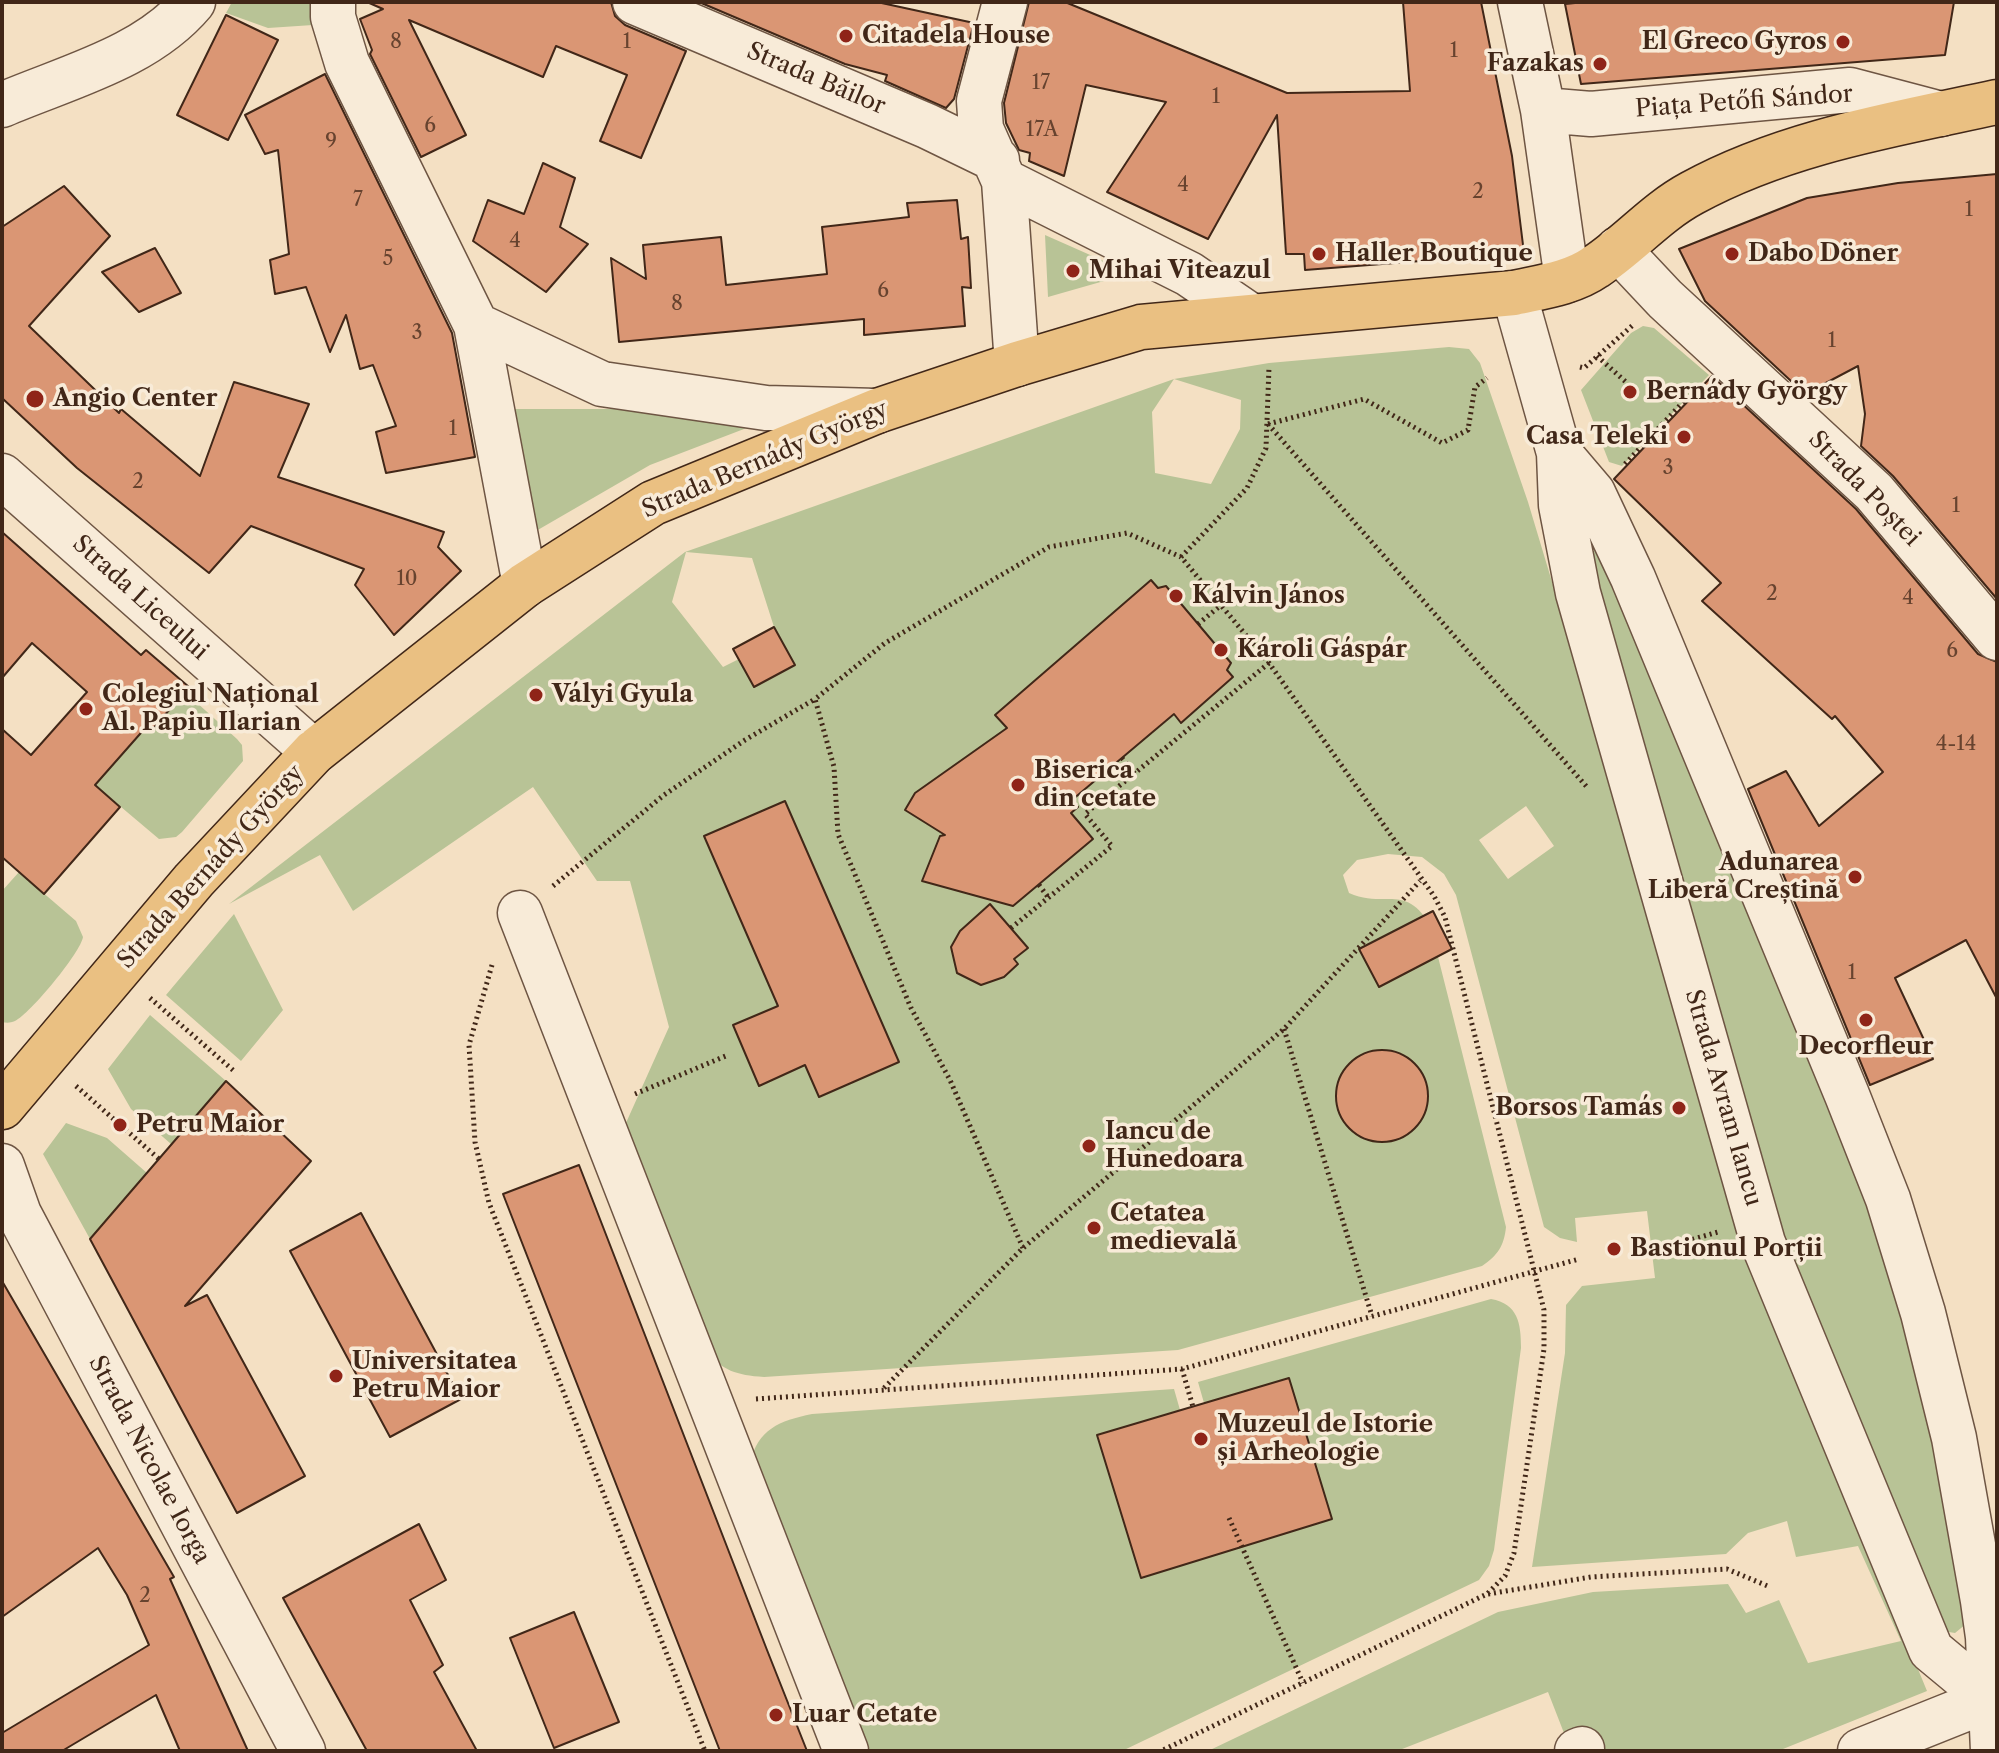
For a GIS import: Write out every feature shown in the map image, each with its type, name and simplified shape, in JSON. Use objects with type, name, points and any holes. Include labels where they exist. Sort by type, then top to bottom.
[{"type":"main road","points":[[1941,114],[1980,96],[1997,72]]},
{"type":"main road","points":[[1941,114],[1997,102]]},
{"type":"main road","name":"Piața Petőfi Sándor","points":[[1514,293],[1567,280],[1593,269],[1664,210],[1694,192],[1747,169],[1830,140],[1941,114]]},
{"type":"main road","name":"Strada Bernády György","points":[[2,1107],[194,880],[314,752],[525,585],[653,503],[877,411],[1141,327],[1514,293]]},
{"type":"street","points":[[2,105],[139,47],[175,24],[193,2]]},
{"type":"street","points":[[333,2],[333,17],[347,63],[476,325],[525,585]]},
{"type":"street","name":"Strada Băilor","points":[[635,2],[927,126],[1000,170],[1189,274],[1249,315]]},
{"type":"street","points":[[1005,2],[979,101],[981,129],[1000,170],[1016,313],[1017,364]]},
{"type":"street","points":[[1520,2],[1543,110],[1567,280]]},
{"type":"street","name":"Piața Petőfi Sándor","points":[[1543,110],[1591,114],[1850,90],[1941,114]]},
{"type":"street","name":"Strada Poștei","points":[[1618,249],[1665,299],[1874,492],[1997,638]]},
{"type":"street","name":"Strada Avram Iancu","points":[[1514,293],[1559,453],[1561,505],[1578,593],[1757,1221],[1931,1650],[1990,1699]]},
{"type":"street","points":[[476,325],[602,384],[766,408],[877,411]]},
{"type":"street","name":"Strada Avram Iancu","points":[[1559,453],[1593,493],[1633,578],[1888,1199],[1923,1313],[1954,1438],[1988,1637],[1993,1751]]},
{"type":"street","name":"Strada Liceului","points":[[2,476],[314,752]]},
{"type":"street","points":[[520,913],[846,1751]]},
{"type":"street","name":"Strada Nicolae Iorga","points":[[2,1166],[19,1214],[303,1751]]},
{"type":"street","points":[[1860,1751],[1990,1699]]},
{"type":"path","points":[[1574,366],[1584,368],[1642,317]]},
{"type":"path","points":[[1597,356],[1627,383]]},
{"type":"path","points":[[1181,557],[1247,488],[1266,448],[1269,367]]},
{"type":"path","points":[[1622,466],[1709,375]]},
{"type":"path","points":[[1268,424],[1364,399],[1442,443],[1468,430],[1475,387],[1487,378]]},
{"type":"path","points":[[1268,424],[1591,792]]},
{"type":"path","points":[[705,1751],[489,1203],[475,1142],[469,1045],[493,962],[520,913],[664,795],[745,740],[815,699],[885,643],[1049,547],[1127,533],[1181,557],[1269,663],[1445,917],[1544,1310],[1544,1349],[1514,1553],[1505,1576],[1487,1594]]},
{"type":"path","points":[[1198,624],[1220,606]]},
{"type":"path","points":[[1011,928],[1112,846],[1085,814],[1269,663]]},
{"type":"path","points":[[815,699],[834,767],[838,834],[911,1008],[950,1080],[1023,1248]]},
{"type":"path","points":[[1122,758],[1135,774]]},
{"type":"path","points":[[883,1389],[1023,1248],[1284,1029],[1420,881]]},
{"type":"path","points":[[1039,885],[1049,897]]},
{"type":"path","points":[[140,989],[234,1071]]},
{"type":"path","points":[[1284,1029],[1372,1316]]},
{"type":"path","points":[[597,1110],[728,1055]]},
{"type":"path","points":[[69,1080],[159,1159]]},
{"type":"path","points":[[1652,1251],[1757,1221]]},
{"type":"path","points":[[710,1402],[1182,1369],[1579,1259]]},
{"type":"path","points":[[1182,1369],[1193,1407]]},
{"type":"path","points":[[1229,1518],[1303,1683]]},
{"type":"path","points":[[1161,1751],[1487,1594],[1591,1577],[1727,1569],[1770,1587]]},
{"type":"green space","points":[[232,2],[314,2],[313,25],[268,28],[226,13]]},
{"type":"green space","points":[[1045,235],[1106,262],[1111,279],[1048,297]]},
{"type":"green space","points":[[1643,326],[1654,328],[1709,375],[1622,466],[1609,462],[1581,390],[1631,333]]},
{"type":"green space","points":[[1449,347],[1469,349],[1480,363],[1528,502],[1641,878],[1736,1228],[1927,1691],[1778,1751],[1571,1751],[1548,1692],[1397,1751],[1208,1751],[1498,1612],[1593,1592],[1728,1584],[1746,1613],[1779,1600],[1808,1663],[1901,1641],[1858,1546],[1796,1557],[1787,1521],[1748,1533],[1726,1554],[1532,1567],[1565,1353],[1566,1305],[1582,1286],[1655,1278],[1647,1211],[1575,1218],[1577,1242],[1560,1238],[1544,1227],[1456,895],[1444,874],[1422,857],[1388,854],[1357,860],[1343,875],[1349,893],[1403,901],[1421,912],[1430,925],[1506,1227],[1502,1245],[1488,1262],[1178,1350],[764,1377],[731,1371],[705,1350],[621,1134],[669,1027],[630,881],[597,881],[533,787],[353,911],[320,855],[229,904],[685,552],[1174,379],[1269,363]],"holes":[[[1174,379],[1241,400],[1240,429],[1211,484],[1155,473],[1152,412]],[[686,552],[752,558],[774,627],[794,665],[739,659],[723,667],[672,602]],[[1526,806],[1554,846],[1508,879],[1479,840]]]},
{"type":"green space","points":[[512,409],[615,409],[757,424],[650,465],[536,531]]},
{"type":"green space","points":[[1601,548],[1869,1204],[1935,1441],[1966,1624],[1955,1633],[1943,1631],[1780,1227],[1588,553]]},
{"type":"green space","points":[[185,692],[237,739],[242,745],[243,761],[182,832],[176,837],[159,839],[95,785],[147,726],[151,730]]},
{"type":"green space","points":[[19,872],[76,921],[83,937],[74,955],[43,995],[22,1016],[5,1023],[2,1022],[2,891]]},
{"type":"green space","points":[[234,914],[283,1010],[241,1061],[166,995]]},
{"type":"green space","points":[[150,1015],[226,1081],[171,1144],[131,1109],[108,1069]]},
{"type":"green space","points":[[66,1123],[107,1138],[147,1173],[90,1239],[43,1154]]},
{"type":"green space","points":[[1491,1299],[1507,1305],[1516,1316],[1521,1348],[1494,1550],[1489,1566],[1479,1580],[1122,1751],[857,1751],[750,1463],[758,1442],[772,1428],[812,1414],[1174,1389],[1180,1410],[1097,1435],[1142,1578],[1332,1519],[1289,1379],[1204,1403],[1198,1382]]},
{"type":"building","points":[[367,2],[611,2],[615,16],[625,25],[686,51],[641,158],[600,141],[627,75],[556,46],[543,77],[409,20],[466,135],[421,157],[370,54],[372,50],[360,19],[383,9]]},
{"type":"building","points":[[699,2],[877,2],[974,23],[954,99],[946,108],[885,81],[887,75],[845,64]]},
{"type":"building","points":[[1029,2],[1065,2],[1287,93],[1410,91],[1403,2],[1481,2],[1512,156],[1524,253],[1305,270],[1304,254],[1286,254],[1277,115],[1208,239],[1107,192],[1166,102],[1086,85],[1064,176],[1029,161],[1030,153],[1019,150],[1006,123],[1004,103]]},
{"type":"building","points":[[1954,2],[1945,55],[1581,84],[1565,4]]},
{"type":"building","points":[[226,15],[278,40],[228,140],[177,115]]},
{"type":"building","points":[[325,74],[452,333],[475,457],[386,473],[376,432],[396,426],[373,365],[360,369],[346,315],[330,352],[306,287],[275,294],[270,260],[289,254],[278,150],[265,154],[245,115]]},
{"type":"building","points":[[543,163],[575,178],[560,227],[588,244],[546,292],[473,241],[488,200],[524,214]]},
{"type":"building","points":[[1997,174],[1997,599],[1893,476],[1861,446],[1865,414],[1858,366],[1805,394],[1705,301],[1679,249],[1807,198],[1898,183]]},
{"type":"building","points":[[64,186],[110,236],[29,326],[119,413],[121,409],[200,476],[234,382],[309,404],[278,477],[444,532],[438,547],[461,571],[394,635],[355,585],[364,569],[251,526],[209,573],[77,468],[2,398],[2,227]]},
{"type":"building","points":[[957,200],[961,239],[968,237],[971,288],[962,287],[965,326],[864,335],[864,319],[619,342],[611,258],[646,279],[643,245],[721,237],[726,285],[827,274],[822,227],[909,217],[907,203]]},
{"type":"building","points":[[155,248],[181,293],[139,312],[102,272]]},
{"type":"building","points":[[1712,376],[1856,509],[1978,654],[1997,662],[1997,999],[1966,940],[1895,978],[1933,1059],[1870,1085],[1748,789],[1786,771],[1819,826],[1883,772],[1835,716],[1832,719],[1702,601],[1721,583],[1614,479]]},
{"type":"building","name":"Colegiul Național Al. Papiu Ilarian","points":[[2,532],[141,655],[146,650],[189,687],[151,731],[147,726],[95,785],[120,807],[44,894],[2,857],[2,729],[31,755],[87,692],[32,643],[2,678]]},
{"type":"building","name":"Biserica din cetate","points":[[1151,580],[1158,588],[1166,586],[1231,663],[1227,670],[1233,677],[1181,723],[1174,714],[1072,800],[1078,807],[1071,813],[1093,839],[1013,906],[922,881],[940,836],[945,835],[905,810],[915,793],[1007,728],[995,715]]},
{"type":"building","points":[[774,627],[795,665],[754,687],[733,649]]},
{"type":"building","points":[[785,801],[899,1062],[819,1097],[805,1065],[759,1086],[733,1025],[778,1006],[704,836]]},
{"type":"building","points":[[990,904],[1028,948],[1014,959],[1018,964],[1004,977],[981,985],[957,973],[951,947],[960,931]]},
{"type":"building","points":[[1433,911],[1452,949],[1379,987],[1359,949]]},
{"type":"building","points":[[1382,1050],[1400,1053],[1415,1063],[1425,1078],[1428,1096],[1425,1114],[1415,1129],[1400,1139],[1382,1142],[1364,1139],[1349,1129],[1339,1114],[1336,1096],[1339,1078],[1349,1063],[1364,1053]]},
{"type":"building","points":[[226,1081],[311,1161],[185,1306],[207,1295],[305,1476],[237,1513],[90,1239]]},
{"type":"building","points":[[579,1165],[807,1751],[720,1751],[503,1194]]},
{"type":"building","points":[[361,1213],[461,1399],[390,1437],[290,1251]]},
{"type":"building","points":[[2,1281],[174,1577],[170,1579],[248,1751],[180,1751],[156,1695],[62,1751],[2,1751],[2,1733],[149,1645],[127,1595],[98,1548],[2,1617]]},
{"type":"building","points":[[1289,1378],[1332,1519],[1141,1578],[1097,1435]]},
{"type":"building","points":[[419,1524],[446,1580],[410,1600],[443,1665],[434,1672],[477,1751],[367,1751],[283,1598]]},
{"type":"building","points":[[574,1612],[619,1722],[554,1748],[510,1638]]},
{"type":"place","name":"Citadela House","points":[[846,36]]},
{"type":"place","name":"El Greco Gyros","points":[[1843,42]]},
{"type":"place","name":"Fazakas","points":[[1600,64]]},
{"type":"place","name":"Haller Boutique","points":[[1319,254]]},
{"type":"place","name":"Dabo Döner","points":[[1732,254]]},
{"type":"place","name":"Mihai Viteazul","points":[[1073,271]]},
{"type":"place","name":"Bernády György","points":[[1630,392]]},
{"type":"place","name":"Angio Center","points":[[35,399]]},
{"type":"place","name":"Casa Teleki","points":[[1684,437]]},
{"type":"place","name":"Kálvin János","points":[[1176,596]]},
{"type":"place","name":"Károli Gáspár","points":[[1221,650]]},
{"type":"place","name":"Vályi Gyula","points":[[536,695]]},
{"type":"place","name":"Colegiul Național Al. Papiu Ilarian","points":[[86,709]]},
{"type":"place","name":"Biserica din cetate","points":[[1018,785]]},
{"type":"place","name":"Adunarea Liberă Creștină","points":[[1855,877]]},
{"type":"place","name":"Decorfleur","points":[[1866,1020]]},
{"type":"place","name":"Borsos Tamás","points":[[1679,1108]]},
{"type":"place","name":"Petru Maior","points":[[120,1125]]},
{"type":"place","name":"Iancu de Hunedoara","points":[[1089,1146]]},
{"type":"place","name":"Cetatea medievală","points":[[1094,1228]]},
{"type":"place","name":"Bastionul Porții","points":[[1614,1249]]},
{"type":"place","name":"Universitatea Petru Maior","points":[[336,1376]]},
{"type":"place","name":"Muzeul de Istorie și Arheologie","points":[[1201,1439]]},
{"type":"place","name":"Luar Cetate","points":[[776,1715]]}]
